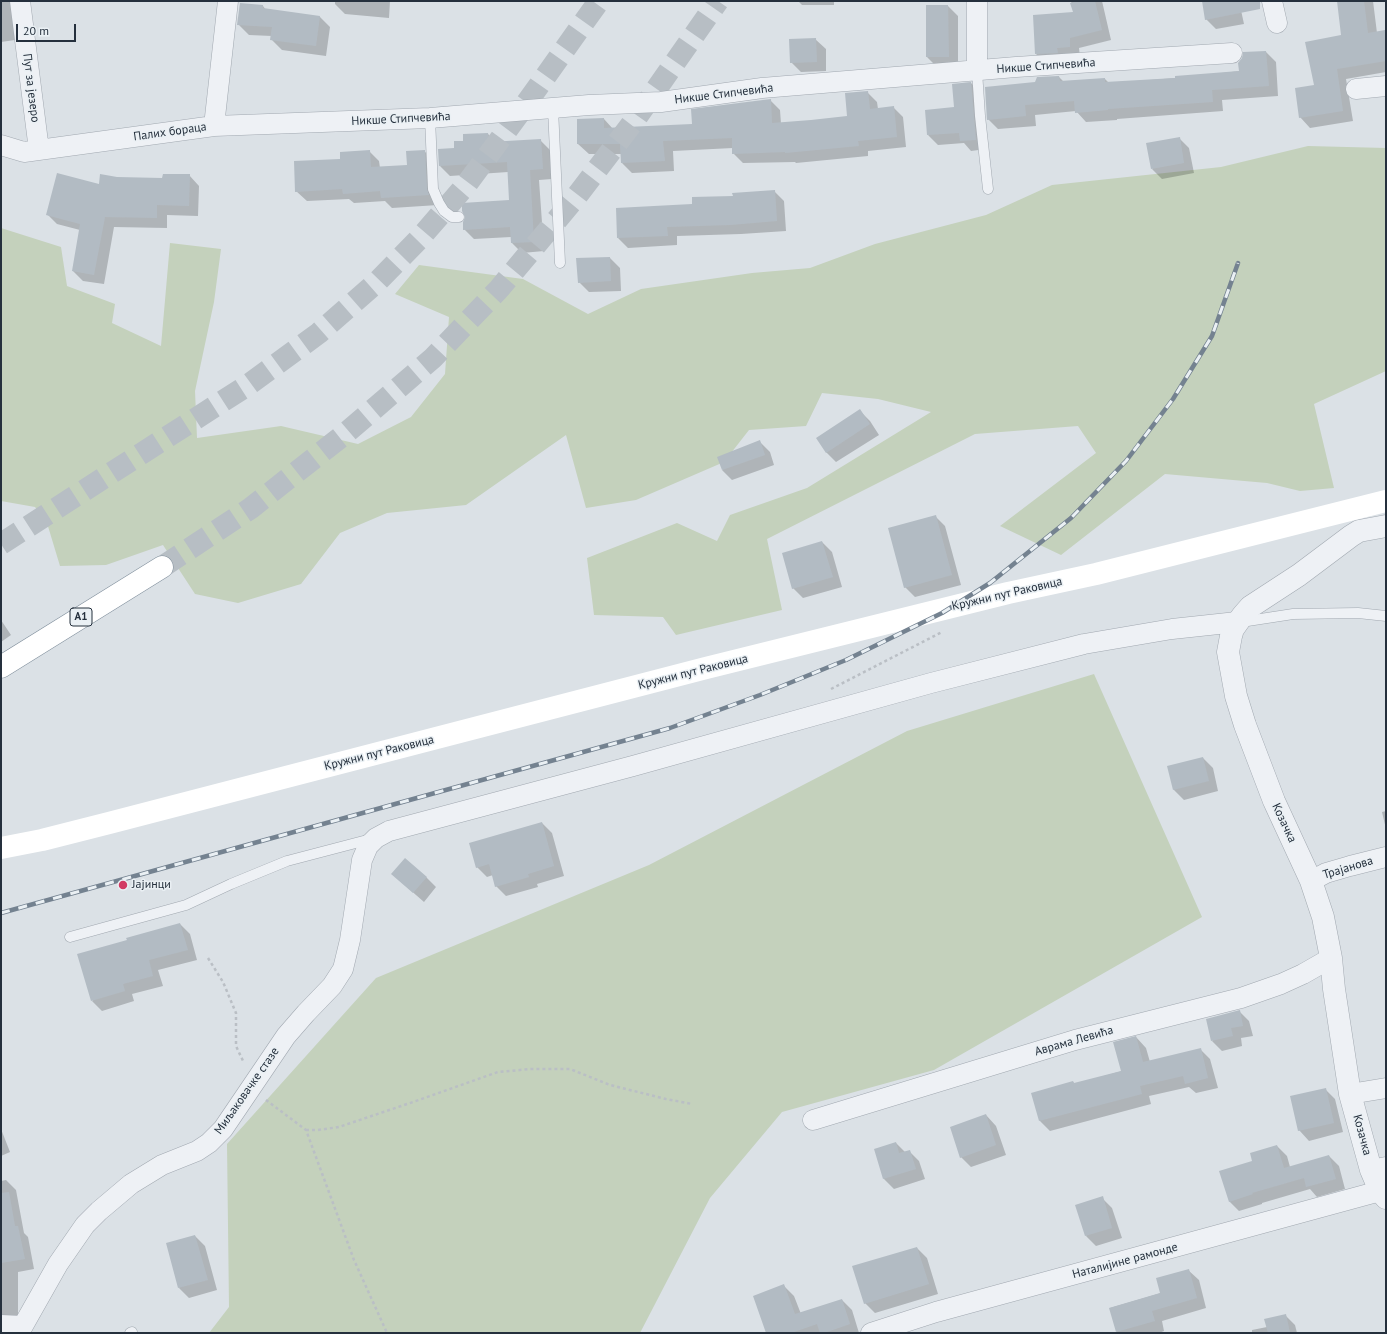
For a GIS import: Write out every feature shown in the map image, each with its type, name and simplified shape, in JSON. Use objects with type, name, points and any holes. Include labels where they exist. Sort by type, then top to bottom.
[{"type":"main road","name":"Кружни пут Раковица","points":[[1,848],[42,840],[665,679],[993,597],[1096,574],[1386,501]]},
{"type":"main road","name":"A1","points":[[1,667],[162,567]]},
{"type":"street","name":"Пут за језеро","points":[[20,1],[38,150]]},
{"type":"street","name":"Палих бораца","points":[[1,145],[19,152],[24,152],[214,126],[228,1]]},
{"type":"street","points":[[977,1],[977,71]]},
{"type":"street","points":[[1272,1],[1278,23]]},
{"type":"street","name":"Никше Стипчевића","points":[[214,126],[430,118],[553,108],[661,102],[762,88],[1016,67],[1232,53]]},
{"type":"street","points":[[1356,89],[1386,86]]},
{"type":"street","name":"Козачка","points":[[1383,1194],[1379,1168],[1350,1094],[1324,917],[1312,881],[1271,794],[1245,725],[1236,696],[1228,652],[1231,636],[1237,622],[1258,601],[1299,575],[1359,531],[1386,526]]},
{"type":"street","points":[[376,838],[389,831],[625,768],[931,683],[1084,644],[1172,630],[1237,622]]},
{"type":"street","name":"Миљаковачке стазе","points":[[21,1330],[58,1264],[85,1225],[131,1184],[162,1165],[197,1151],[209,1143],[223,1129],[286,1036],[332,986],[343,969],[350,940],[362,860],[368,846],[376,838]]},
{"type":"street","name":"Трајанова","points":[[1312,881],[1332,871],[1386,857]]},
{"type":"street","name":"Аврама Левића","points":[[813,1120],[1075,1040],[1241,998],[1282,984],[1331,958]]},
{"type":"street","points":[[1350,1094],[1386,1088]]},
{"type":"street","name":"Наталијине рамонде","points":[[871,1333],[936,1312],[1383,1194]]},
{"type":"street","points":[[1,1324],[21,1330]]},
{"type":"lane","points":[[977,71],[988,189]]},
{"type":"lane","points":[[553,108],[560,263]]},
{"type":"lane","points":[[430,118],[433,188],[444,211],[452,216],[459,217]]},
{"type":"lane","points":[[1237,622],[1293,614],[1358,613],[1386,616]]},
{"type":"lane","points":[[70,937],[186,905],[230,884],[287,861],[376,838]]},
{"type":"path","points":[[828,690],[946,630]]},
{"type":"path","points":[[208,958],[223,982],[236,1014],[236,1046],[253,1085],[261,1096],[306,1130],[354,1260],[387,1333]]},
{"type":"path","points":[[306,1130],[339,1127],[498,1072],[531,1069],[570,1069],[610,1085],[692,1104]]},
{"type":"green space","points":[[1308,146],[1386,148],[1386,371],[1314,404],[1334,488],[1300,491],[1267,483],[1165,474],[1061,555],[1000,526],[1096,453],[1078,426],[975,434],[767,539],[782,610],[676,635],[663,617],[594,615],[587,558],[677,523],[717,541],[730,515],[807,488],[931,412],[878,399],[822,393],[806,426],[749,430],[724,462],[636,500],[586,508],[566,435],[466,505],[387,513],[340,533],[301,584],[238,603],[195,594],[163,545],[106,565],[60,566],[47,523],[35,507],[1,501],[1,228],[61,247],[67,286],[115,304],[112,323],[161,346],[170,243],[221,249],[214,302],[195,391],[197,438],[281,426],[358,444],[411,417],[445,374],[449,317],[395,294],[419,265],[523,279],[588,314],[641,289],[752,273],[810,268],[875,244],[986,215],[1052,185],[1221,167]]},
{"type":"green space","points":[[1094,674],[1202,917],[934,1070],[782,1112],[710,1198],[640,1333],[209,1333],[229,1307],[227,1144],[376,978],[649,865],[907,731]]},
{"type":"building","points":[[1079,1],[1095,1],[1102,30],[1070,38],[1070,47],[1057,48],[1058,53],[1035,54],[1033,15],[1073,12],[1070,3]]},
{"type":"building","points":[[1202,1],[1260,1],[1260,9],[1205,20]]},
{"type":"building","points":[[1337,1],[1364,1],[1368,33],[1385,30],[1386,61],[1337,69],[1343,111],[1299,118],[1295,88],[1314,85],[1305,42],[1341,35]]},
{"type":"building","points":[[240,3],[263,5],[263,8],[320,16],[316,46],[270,40],[272,27],[237,25]]},
{"type":"building","points":[[926,5],[948,5],[949,57],[926,57]]},
{"type":"building","points":[[816,38],[817,62],[790,63],[789,39]]},
{"type":"building","points":[[1266,51],[1269,86],[1212,90],[1213,102],[1108,109],[1075,113],[1074,101],[1025,105],[1026,116],[987,120],[985,87],[1035,82],[1037,77],[1059,76],[1060,81],[1105,78],[1105,82],[1175,78],[1175,76],[1239,71],[1238,63],[1242,58],[1243,52]]},
{"type":"building","points":[[971,82],[976,140],[960,141],[959,133],[927,135],[925,110],[954,107],[952,84]]},
{"type":"building","points":[[868,91],[870,109],[894,106],[897,137],[858,141],[859,146],[785,153],[732,154],[732,138],[663,141],[665,161],[621,163],[620,144],[577,144],[577,119],[604,118],[604,128],[692,124],[691,109],[771,99],[772,123],[811,120],[847,116],[845,93]]},
{"type":"building","points":[[488,133],[489,142],[541,139],[543,169],[530,170],[534,242],[511,243],[510,227],[463,230],[463,222],[465,217],[462,211],[462,203],[509,200],[507,162],[439,166],[438,149],[454,148],[454,141],[463,141],[463,134]]},
{"type":"building","points":[[1180,137],[1184,163],[1151,169],[1146,143]]},
{"type":"building","points":[[370,150],[371,167],[407,165],[406,151],[425,150],[427,189],[429,195],[381,198],[380,191],[343,194],[342,189],[295,192],[294,161],[340,159],[340,152]]},
{"type":"building","points":[[57,173],[99,184],[100,174],[117,177],[162,178],[163,174],[190,174],[189,206],[157,205],[157,218],[105,217],[94,275],[72,271],[80,224],[46,215]]},
{"type":"building","points":[[775,190],[777,221],[730,225],[667,227],[668,236],[617,238],[616,208],[692,204],[692,197],[733,196],[732,193]]},
{"type":"building","points":[[610,257],[611,281],[578,283],[576,258]]},
{"type":"building","points":[[860,409],[870,424],[826,453],[816,438]]},
{"type":"building","points":[[760,440],[765,455],[722,470],[717,457]]},
{"type":"building","points":[[936,515],[952,575],[904,588],[888,528]]},
{"type":"building","points":[[822,541],[833,577],[792,589],[782,553]]},
{"type":"building","points":[[1203,757],[1209,781],[1173,790],[1167,766]]},
{"type":"building","points":[[542,822],[554,866],[528,874],[529,877],[495,887],[489,864],[476,868],[469,843]]},
{"type":"building","points":[[405,858],[427,877],[413,893],[391,874]]},
{"type":"building","points":[[180,923],[188,950],[149,960],[153,976],[123,984],[125,991],[91,1001],[77,954]]},
{"type":"building","points":[[1240,1010],[1243,1026],[1231,1028],[1233,1036],[1211,1041],[1206,1019]]},
{"type":"building","points":[[1136,1036],[1143,1062],[1201,1048],[1208,1078],[1185,1084],[1183,1076],[1140,1086],[1142,1094],[1039,1121],[1031,1093],[1073,1081],[1074,1083],[1121,1071],[1113,1042]]},
{"type":"building","points":[[1326,1088],[1334,1123],[1298,1131],[1290,1096]]},
{"type":"building","points":[[986,1114],[996,1145],[960,1158],[950,1127]]},
{"type":"building","points":[[896,1142],[899,1153],[910,1150],[916,1169],[883,1179],[874,1149]]},
{"type":"building","points":[[1277,1145],[1284,1168],[1329,1155],[1336,1179],[1306,1187],[1304,1178],[1252,1193],[1253,1194],[1229,1202],[1219,1171],[1252,1161],[1250,1153]]},
{"type":"building","points":[[9,1192],[15,1226],[18,1226],[25,1259],[1,1263],[1,1193]]},
{"type":"building","points":[[1103,1196],[1112,1228],[1085,1236],[1075,1205]]},
{"type":"building","points":[[195,1235],[208,1280],[178,1288],[166,1243]]},
{"type":"building","points":[[917,1247],[929,1284],[864,1304],[852,1266]]},
{"type":"building","points":[[1189,1269],[1197,1298],[1152,1311],[1155,1321],[1116,1332],[1109,1308],[1160,1293],[1156,1278]]},
{"type":"building","points":[[784,1284],[795,1314],[842,1299],[850,1324],[824,1333],[820,1333],[817,1324],[791,1333],[766,1333],[753,1296]]},
{"type":"building","points":[[1286,1314],[1290,1333],[1268,1333],[1264,1319]]},
{"type":"tunnel","points":[[1,544],[248,385],[319,333],[377,282],[420,238],[466,185],[599,1]]},
{"type":"tunnel","points":[[162,567],[251,508],[346,433],[433,358],[499,289],[576,197],[634,121],[718,1]]},
{"type":"railway","points":[[1,913],[670,728],[760,695],[846,660],[942,613],[990,583],[1071,518],[1126,461],[1173,399],[1212,336],[1238,263]]},
{"type":"place","name":"Јајинци","points":[[123,885]]}]
